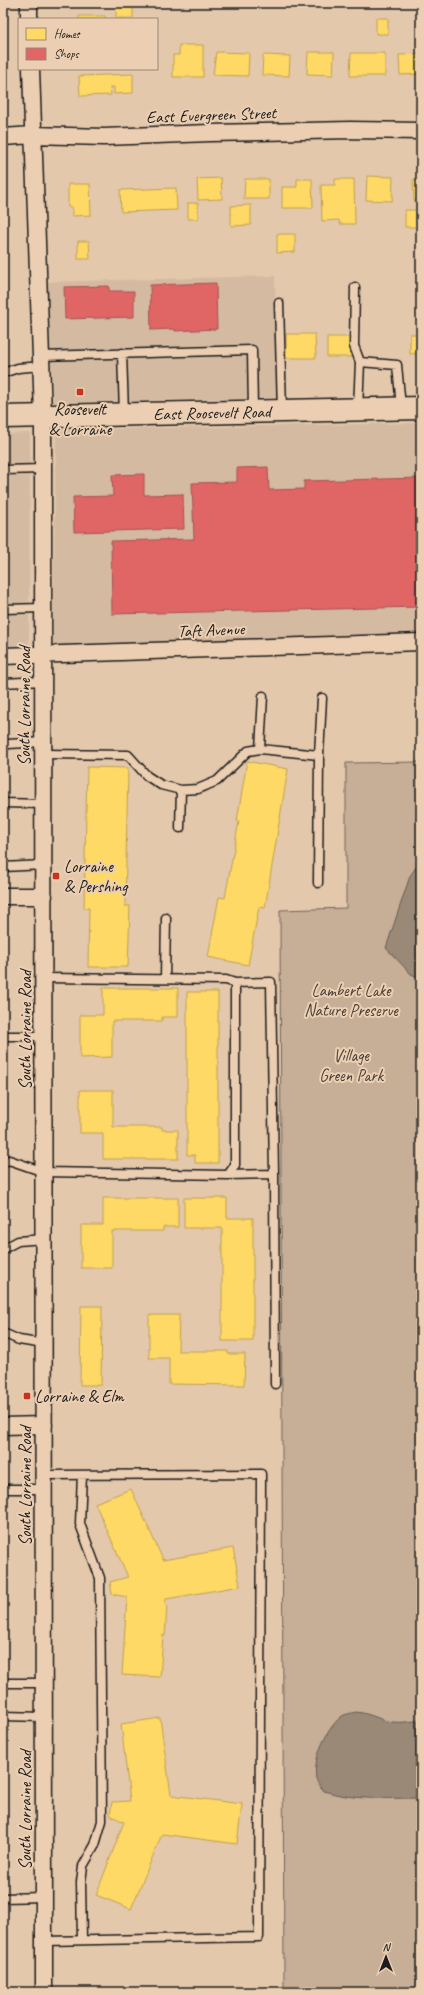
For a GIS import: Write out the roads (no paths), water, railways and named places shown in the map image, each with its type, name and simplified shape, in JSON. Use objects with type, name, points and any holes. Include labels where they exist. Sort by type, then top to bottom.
[{"type":"main road","name":"East Roosevelt Road","points":[[3,417],[411,408]]},
{"type":"street","points":[[29,3],[29,18]]},
{"type":"street","name":"South Lorraine Road","points":[[31,70],[32,135],[43,416],[44,1992]]},
{"type":"street","name":"East Evergreen Street","points":[[3,137],[32,135],[104,137],[311,131],[421,131]]},
{"type":"street","name":"Taft Avenue","points":[[3,656],[421,642]]},
{"type":"street","points":[[3,896],[44,896]]},
{"type":"street","points":[[3,1426],[44,1425]]},
{"type":"lane","points":[[355,288],[354,346],[360,362],[358,409]]},
{"type":"lane","points":[[279,302],[282,410]]},
{"type":"lane","points":[[3,373],[41,361],[122,354],[252,350],[253,411]]},
{"type":"lane","points":[[122,354],[124,414]]},
{"type":"lane","points":[[360,362],[397,365],[411,408]]},
{"type":"lane","points":[[3,470],[43,469]]},
{"type":"lane","points":[[3,609],[43,608]]},
{"type":"lane","points":[[3,683],[43,682]]},
{"type":"lane","points":[[260,749],[263,696]]},
{"type":"lane","points":[[318,883],[319,755],[322,698]]},
{"type":"lane","points":[[3,747],[8,744],[128,755],[151,779],[161,785],[181,790],[198,789],[217,781],[248,751],[260,749],[319,755]]},
{"type":"lane","points":[[180,828],[181,790]]},
{"type":"lane","points":[[3,803],[44,804]]},
{"type":"lane","points":[[3,866],[44,865]]},
{"type":"lane","points":[[165,979],[166,918]]},
{"type":"lane","points":[[44,978],[226,980],[235,983],[271,982],[275,1384]]},
{"type":"lane","points":[[228,1175],[235,1165],[235,983]]},
{"type":"lane","points":[[3,1036],[44,1036]]},
{"type":"lane","points":[[3,1163],[9,1160],[44,1172],[228,1175],[274,1174]]},
{"type":"lane","points":[[3,1249],[18,1241],[44,1239]]},
{"type":"lane","points":[[3,1332],[19,1340],[44,1344]]},
{"type":"lane","points":[[82,1474],[80,1524],[100,1578],[102,1821],[95,1845],[83,1866],[81,1882],[82,1940]]},
{"type":"lane","points":[[3,1489],[82,1474],[261,1474],[259,1937],[44,1941]]},
{"type":"lane","points":[[3,1683],[44,1683]]},
{"type":"lane","points":[[3,1716],[44,1716]]},
{"type":"lane","points":[[3,1898],[44,1897]]},
{"type":"place","name":"Roosevelt & Lorraine","points":[[80,392]]},
{"type":"place","name":"Lorraine & Pershing","points":[[56,876]]},
{"type":"place","name":"Lorraine & Elm","points":[[27,1396]]},
{"type":"park label","name":"Lambert Lake Nature Preserve","points":[[351,1000]]},
{"type":"park label","name":"Village Green Park","points":[[351,1065]]}]
